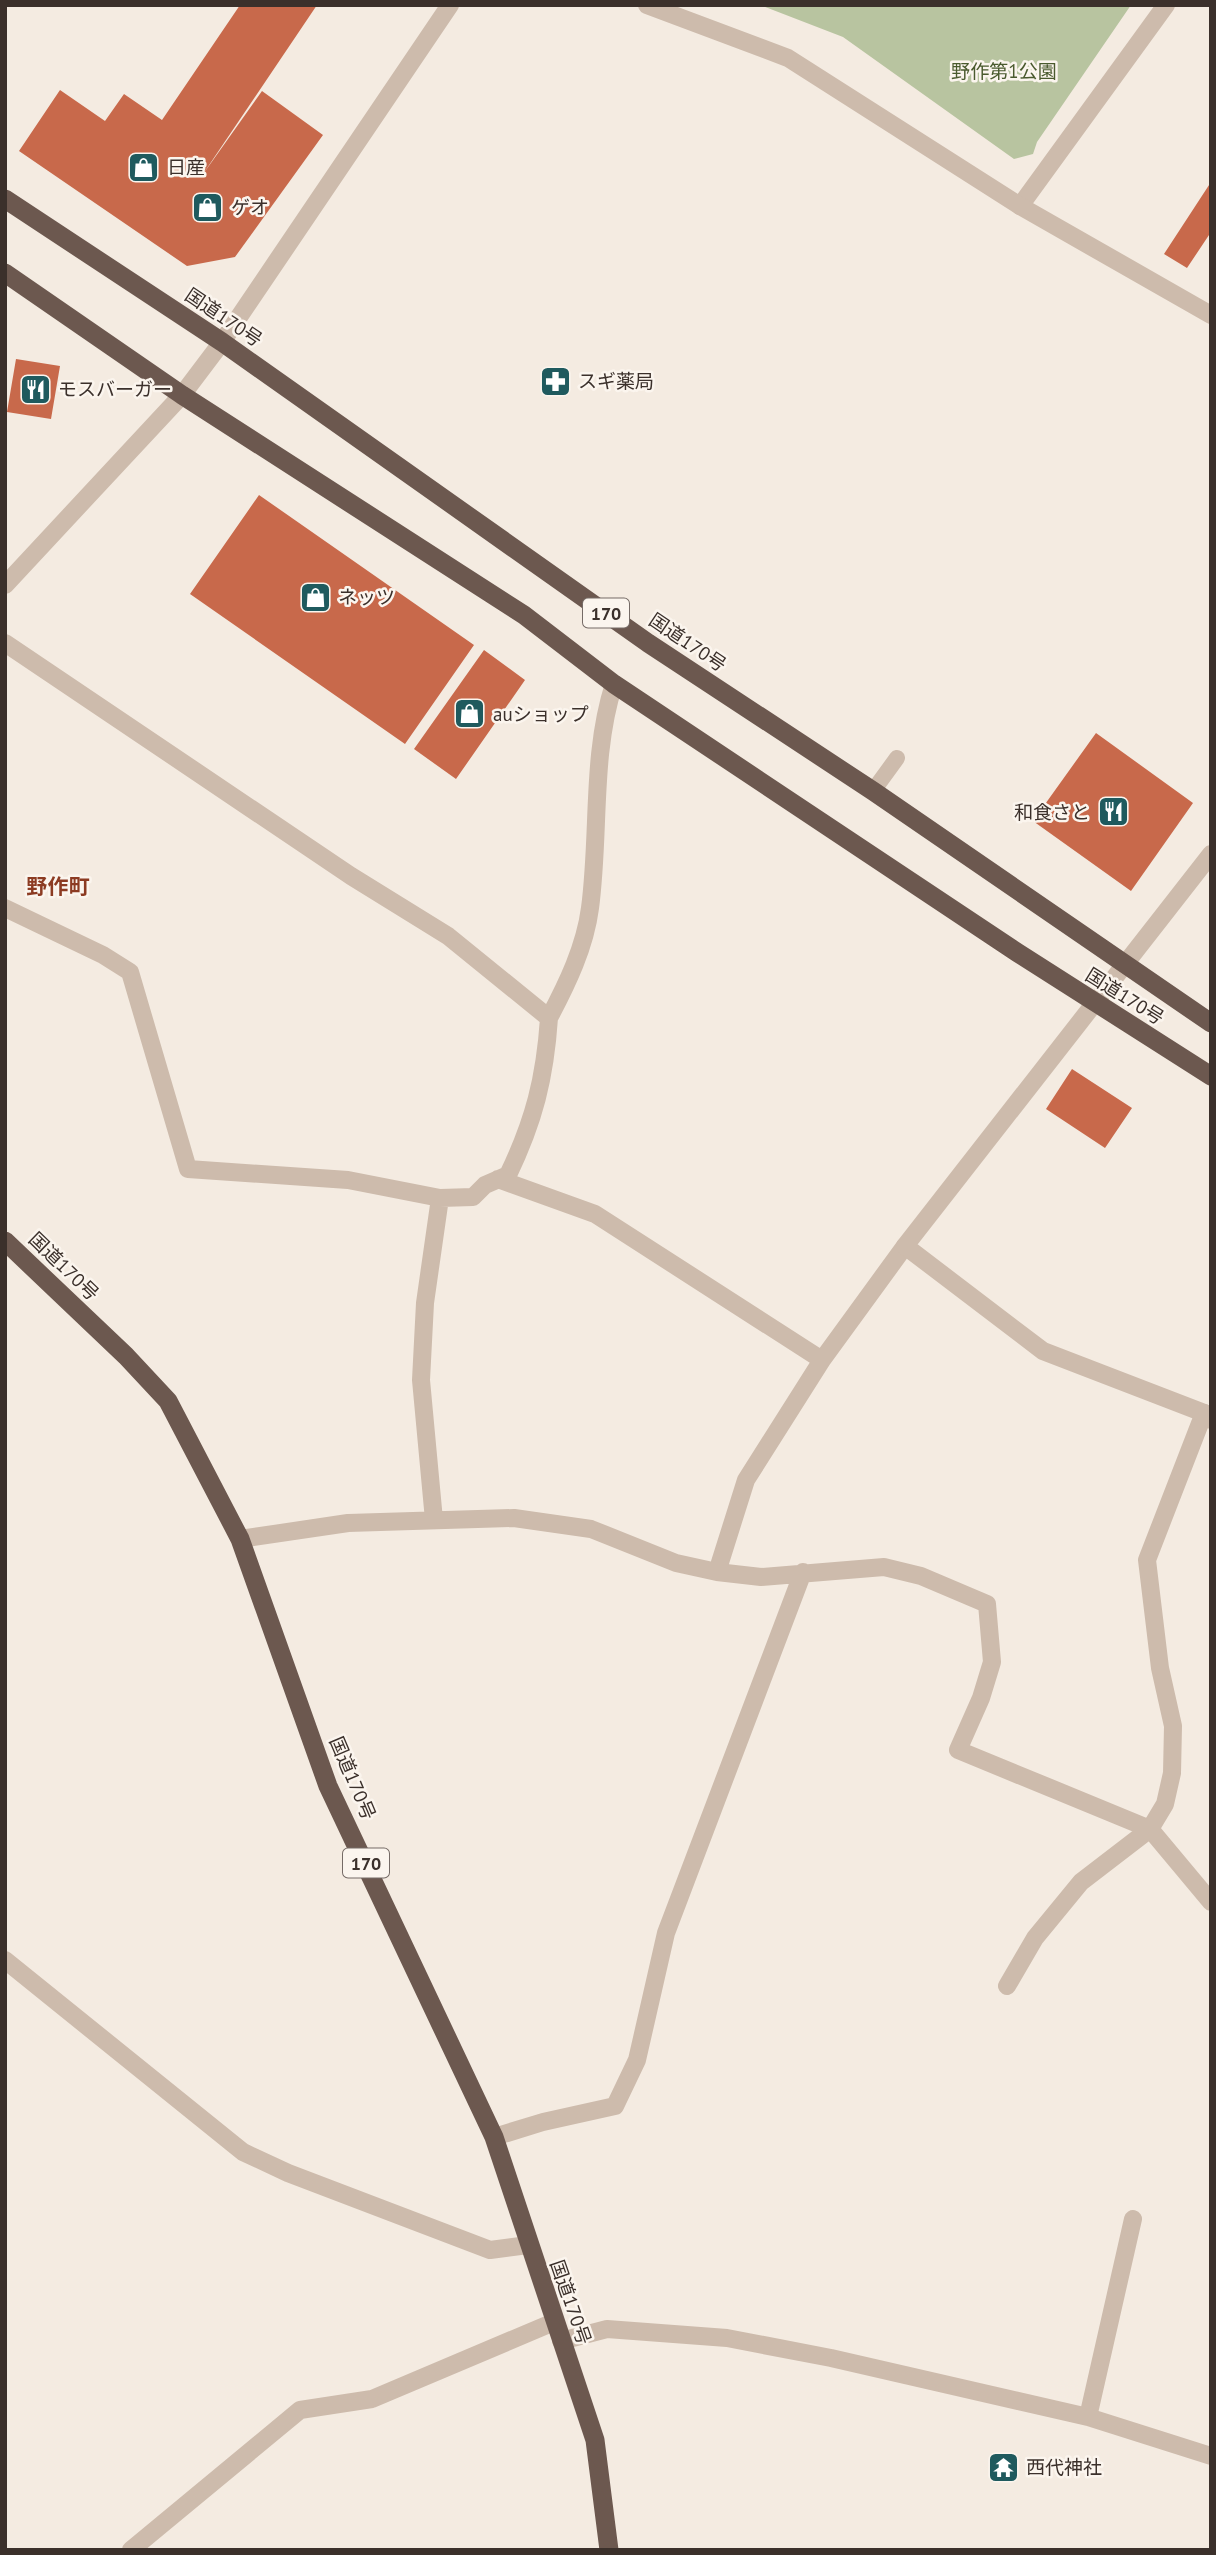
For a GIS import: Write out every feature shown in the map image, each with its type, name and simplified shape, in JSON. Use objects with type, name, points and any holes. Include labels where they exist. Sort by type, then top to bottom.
[{"type":"highway","name":"国道170号","points":[[5,199],[222,342],[648,643],[873,791],[1211,1023]]},
{"type":"highway","name":"国道170号","points":[[5,273],[182,395],[524,615],[614,684],[1093,1003],[1211,1076]]},
{"type":"highway","name":"国道170号","points":[[5,1241],[126,1356],[168,1401],[240,1539],[328,1786],[494,2137],[595,2440],[609,2550]]},
{"type":"street","points":[[5,585],[182,395],[222,342],[450,5]]},
{"type":"street","points":[[647,5],[788,58],[1020,206],[1211,315]]},
{"type":"street","points":[[1020,206],[1167,5]]},
{"type":"street","points":[[5,643],[351,876],[448,936],[549,1018]]},
{"type":"street","points":[[5,908],[103,955],[130,972],[188,1169],[348,1180],[440,1198],[473,1197],[485,1185],[508,1175],[530,1129],[546,1058],[549,1018],[571,975],[590,910],[603,718],[614,684]]},
{"type":"street","points":[[717,1572],[746,1480],[822,1360],[905,1246],[1211,854]]},
{"type":"street","points":[[498,1179],[595,1214],[822,1360]]},
{"type":"street","points":[[434,1520],[421,1380],[425,1303],[440,1198]]},
{"type":"street","points":[[905,1246],[1043,1351],[1207,1416],[1147,1560],[1160,1668],[1173,1726],[1172,1773],[1167,1794],[1150,1829],[1081,1882],[1035,1938],[1007,1986]]},
{"type":"street","points":[[240,1539],[348,1523],[514,1518],[591,1529],[676,1563],[717,1572],[761,1577],[884,1567],[921,1576],[987,1604],[992,1662],[981,1698],[958,1750],[1150,1829],[1211,1902]]},
{"type":"street","points":[[494,2137],[543,2122],[615,2106],[637,2060],[667,1933],[803,1572]]},
{"type":"street","points":[[5,1960],[243,2152],[288,2173],[490,2250],[528,2245]]},
{"type":"street","points":[[1088,2417],[1133,2219]]},
{"type":"street","points":[[131,2550],[300,2410],[372,2399],[557,2331],[607,2329],[727,2338],[831,2358],[1088,2417],[1211,2456]]},
{"type":"lane","points":[[873,791],[897,758]]},
{"type":"green space","name":"野作第1公園","points":[[760,5],[1131,5],[1037,142],[1033,154],[1014,159],[843,37]]},
{"type":"building","points":[[240,5],[317,5],[201,177],[262,91],[323,135],[235,257],[187,266],[19,151],[60,90],[105,121],[124,94],[162,120]]},
{"type":"building","points":[[1211,182],[1211,232],[1187,268],[1164,254]]},
{"type":"building","points":[[16,359],[60,366],[51,419],[7,412]]},
{"type":"building","points":[[259,495],[474,645],[405,744],[190,594]]},
{"type":"building","points":[[484,650],[525,680],[456,779],[414,749]]},
{"type":"building","name":"和食さと","points":[[1096,733],[1193,803],[1131,891],[1033,821]]},
{"type":"building","points":[[1072,1069],[1132,1108],[1105,1148],[1046,1109]]},
{"type":"place","name":"日産","points":[[144,167]]},
{"type":"place","name":"ゲオ","points":[[208,207]]},
{"type":"place","name":"スギ薬局","points":[[555,381]]},
{"type":"place","name":"モスバーガー","points":[[35,389]]},
{"type":"place","name":"ネッツ","points":[[315,597]]},
{"type":"place","name":"auショップ","points":[[470,714]]},
{"type":"place","name":"和食さと","points":[[1113,812]]},
{"type":"place","name":"西代神社","points":[[1003,2467]]},
{"type":"district","name":"野作町","points":[[58,886]]}]
